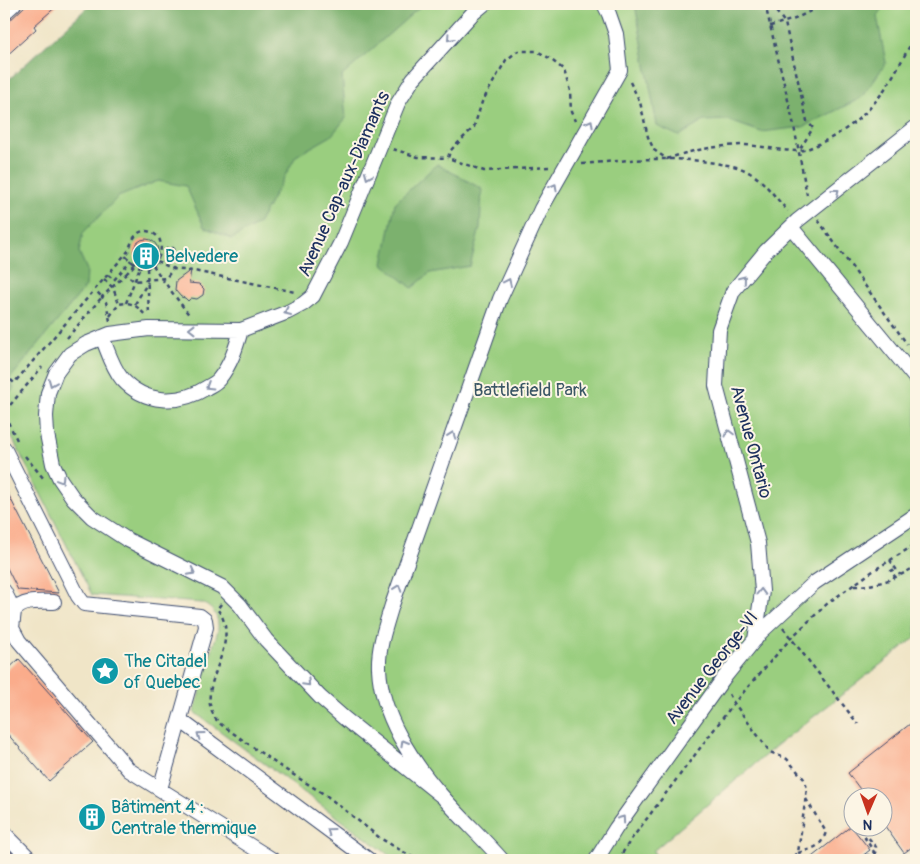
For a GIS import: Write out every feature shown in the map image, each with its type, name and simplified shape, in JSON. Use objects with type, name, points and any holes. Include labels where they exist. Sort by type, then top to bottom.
[{"type":"street","points":[[4,13],[14,4]]},
{"type":"street","name":"Avenue Cap-aux-Diamants","points":[[484,4],[472,14],[413,79],[398,103],[341,242],[313,296],[288,312],[241,330],[149,329],[110,334],[86,344],[70,354],[56,373],[48,393],[47,434],[53,464],[60,479],[74,498],[92,517],[126,539],[222,587],[240,605],[266,640],[320,697],[443,797],[502,860]]},
{"type":"street","points":[[604,4],[616,34],[620,70]]},
{"type":"street","name":"Avenue Cap-aux-Diamants","points":[[443,797],[411,755],[398,732],[382,689],[379,668],[380,652],[392,605],[500,299],[541,209],[620,70]]},
{"type":"street","name":"Avenue Ontario","points":[[754,640],[762,590],[758,543],[716,386],[719,330],[733,291],[766,251],[794,224],[916,127]]},
{"type":"street","points":[[794,224],[916,378]]},
{"type":"street","points":[[102,337],[113,364],[123,379],[142,395],[169,401],[194,396],[218,381],[230,362],[241,330]]},
{"type":"street","points":[[4,448],[78,596],[84,604],[200,616],[205,620],[206,627],[160,789]]},
{"type":"street","name":"Avenue George-VI","points":[[596,860],[616,828],[723,679],[754,640],[814,583],[916,515]]},
{"type":"street","points":[[4,592],[14,611]]},
{"type":"street","points":[[54,602],[23,603],[18,605],[14,611],[12,617],[14,633],[34,661],[121,762],[133,773],[273,860]]},
{"type":"street","points":[[4,643],[14,633]]},
{"type":"street","points":[[180,720],[370,860]]},
{"type":"street","points":[[4,833],[31,860]]},
{"type":"path","points":[[765,4],[794,120],[808,199],[812,210],[911,350]]},
{"type":"path","points":[[774,4],[785,23],[807,121],[813,128],[800,151]]},
{"type":"path","points":[[770,26],[795,19],[824,4]]},
{"type":"path","points":[[667,158],[691,150],[742,145],[800,151],[811,148],[834,136],[868,111],[884,92],[916,35]]},
{"type":"path","points":[[448,158],[450,151],[474,127],[482,102],[506,60],[518,51],[537,51],[564,70],[570,91],[571,112],[582,136]]},
{"type":"path","points":[[620,70],[638,97],[648,137],[654,150],[667,158]]},
{"type":"path","points":[[381,146],[418,157],[448,158],[484,171],[667,158],[700,160],[733,166],[750,172],[761,182],[794,224]]},
{"type":"path","points":[[4,380],[9,378],[14,383],[103,281],[124,255],[129,250],[136,234],[143,230],[150,231],[160,241],[160,254],[153,265],[140,267],[124,255]]},
{"type":"path","points":[[126,274],[134,281],[166,278],[173,269],[179,255],[173,248],[166,248]]},
{"type":"path","points":[[108,275],[114,280],[131,260]]},
{"type":"path","points":[[157,261],[173,269],[194,271],[313,296]]},
{"type":"path","points":[[95,304],[135,264]]},
{"type":"path","points":[[153,265],[185,310]]},
{"type":"path","points":[[126,303],[140,267]]},
{"type":"path","points":[[95,290],[106,302],[109,316],[119,304],[126,303],[135,304],[148,319],[149,281],[147,267]]},
{"type":"path","points":[[103,281],[113,288],[119,304]]},
{"type":"path","points":[[135,304],[149,281]]},
{"type":"path","points":[[618,860],[630,841],[734,703],[791,638],[828,603],[916,544]]},
{"type":"path","points":[[890,560],[900,575]]},
{"type":"path","points":[[853,586],[875,584],[896,578],[916,566]]},
{"type":"path","points":[[896,568],[891,571],[896,578]]},
{"type":"path","points":[[222,602],[217,609],[223,618],[225,636],[224,646],[212,684],[210,701],[212,714],[223,726],[278,765],[338,803],[380,838],[414,860]]},
{"type":"path","points":[[775,618],[858,724]]},
{"type":"path","points":[[723,679],[734,703],[770,752],[787,759],[804,780],[807,788],[798,853]]},
{"type":"path","points":[[789,860],[798,853],[821,846],[826,832],[806,799]]},
{"type":"path","points":[[864,860],[862,856],[871,855],[874,852],[865,838],[867,836],[876,847],[874,859],[872,860]]},
{"type":"green space","points":[[91,4],[423,4],[342,76],[346,118],[331,136],[296,156],[258,224],[232,239],[204,227],[186,186],[158,181],[118,197],[83,233],[79,252],[87,270],[86,286],[9,380],[14,388],[4,402],[4,84]]},
{"type":"green space","name":"Battlefield Park","points":[[282,4],[916,4],[916,637],[776,746],[653,851],[659,860],[396,860],[194,712],[218,630],[218,621],[215,614],[202,603],[92,595],[4,422],[4,276]]},
{"type":"green space","points":[[635,4],[885,4],[877,16],[886,63],[861,98],[803,127],[761,132],[727,120],[704,121],[679,136],[657,126]]},
{"type":"green space","points":[[437,164],[482,189],[480,228],[470,266],[430,273],[412,288],[383,264],[395,203]]},
{"type":"building","points":[[27,4],[59,4],[34,26],[36,29],[4,58],[4,26]]},
{"type":"building","name":"Belvedere","points":[[146,239],[155,242],[158,251],[155,260],[146,263],[137,260],[134,251],[137,242]]},
{"type":"building","points":[[191,270],[189,283],[199,284],[204,289],[203,295],[197,299],[191,298],[188,301],[175,290],[176,281]]},
{"type":"building","points":[[4,486],[59,593],[18,590],[4,562]]},
{"type":"building","points":[[19,659],[93,742],[49,781],[4,730],[4,673]]},
{"type":"building","points":[[910,724],[916,734],[916,844],[904,853],[892,836],[892,786],[858,786],[848,773]]},
{"type":"building","points":[[842,833],[842,836],[859,836],[870,850],[857,860],[808,860]]},
{"type":"building","points":[[4,845],[19,860],[4,860]]},
{"type":"place","name":"Belvedere","points":[[146,256]]},
{"type":"place","name":"The Citadel of Quebec","points":[[105,671]]},
{"type":"place","name":"Bâtiment 4 : Centrale thermique","points":[[92,817]]}]
